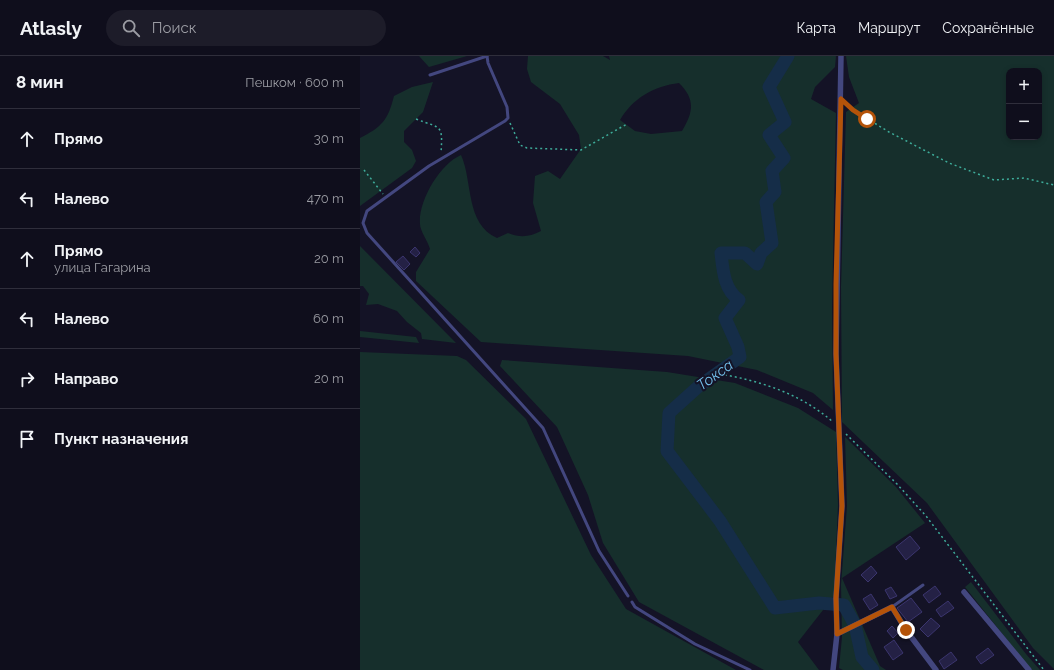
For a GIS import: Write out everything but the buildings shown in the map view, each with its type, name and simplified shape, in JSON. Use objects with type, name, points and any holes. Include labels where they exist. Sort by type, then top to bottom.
[{"type":"street","points":[[833,670],[837,634],[836,598],[842,506],[836,354],[841,56]]},
{"type":"street","points":[[964,592],[1029,670]]},
{"type":"street","points":[[837,634],[892,607],[906,630],[936,670]]},
{"type":"lane","points":[[430,75],[487,56],[507,107],[508,118],[440,159],[367,211],[364,217],[364,228],[543,428],[598,551],[628,596]]},
{"type":"lane","points":[[892,607],[923,585]]},
{"type":"lane","points":[[632,602],[635,607],[695,644],[750,670]]},
{"type":"path","points":[[841,99],[853,110],[867,119],[949,163],[994,180],[1024,178],[1054,185]]},
{"type":"path","points":[[508,118],[520,145],[526,148],[552,150],[581,150],[627,124]]},
{"type":"path","points":[[416,119],[434,124],[440,129],[442,140],[440,159]]},
{"type":"path","points":[[364,170],[386,198]]},
{"type":"path","points":[[720,374],[743,378],[774,387],[805,401],[839,428],[897,484],[926,516],[1044,670]]},
{"type":"green space","points":[[419,56],[467,56],[429,67]]},
{"type":"green space","points":[[528,56],[603,56],[610,60],[609,56],[836,56],[835,67],[815,87],[811,99],[836,113],[832,306],[833,410],[813,393],[757,370],[688,356],[481,342],[416,281],[416,272],[430,249],[420,227],[420,215],[423,205],[432,184],[438,175],[445,166],[461,155],[465,165],[475,212],[480,223],[487,231],[497,238],[508,233],[517,236],[525,236],[533,235],[541,231],[533,203],[535,176],[548,171],[560,179],[581,149],[579,135],[560,104],[531,82],[527,69]],"holes":[[[679,83],[690,100],[691,111],[682,131],[651,134],[635,131],[620,120],[631,105],[645,94],[653,90]]]},
{"type":"green space","points":[[846,56],[1054,56],[1054,669],[1033,648],[927,503],[842,422],[841,287],[846,112],[859,103],[849,77]]},
{"type":"green space","points":[[433,82],[423,112],[404,131],[404,142],[412,150],[416,161],[412,168],[360,206],[360,138],[374,130],[383,122],[389,111],[394,96],[412,87]]},
{"type":"green space","points":[[360,246],[456,343],[422,339],[421,333],[407,322],[397,311],[378,304],[366,305],[369,294],[363,286],[360,286]]},
{"type":"green space","points":[[360,331],[416,337],[419,343],[360,337]]},
{"type":"green space","points":[[360,352],[457,356],[466,360],[526,419],[591,555],[626,609],[736,670],[360,670]]},
{"type":"green space","points":[[502,360],[667,372],[735,383],[798,408],[836,432],[838,505],[834,596],[798,642],[819,670],[764,670],[639,602],[603,543],[588,495],[557,427],[500,366]]},
{"type":"green space","points":[[845,437],[896,487],[925,523],[842,578],[880,666],[886,670],[843,670],[839,668],[842,637],[841,585],[847,506]]},
{"type":"green space","points":[[971,582],[1040,670],[1032,670],[1028,666],[965,587]]},
{"type":"waterway","name":"Токса","points":[[788,56],[769,87],[785,122],[769,135],[784,158],[772,171],[775,192],[766,202],[772,243],[761,253],[757,264],[745,253],[721,253],[727,285],[730,291],[739,300],[725,318],[738,347],[740,357],[699,386],[669,413],[667,451],[720,521],[775,608],[819,603],[844,605],[855,625],[862,657],[873,670]]},
{"type":"route","points":[[867,119],[853,110],[841,99],[836,284],[836,354],[842,506],[836,598],[837,634],[892,607],[906,630]]}]
